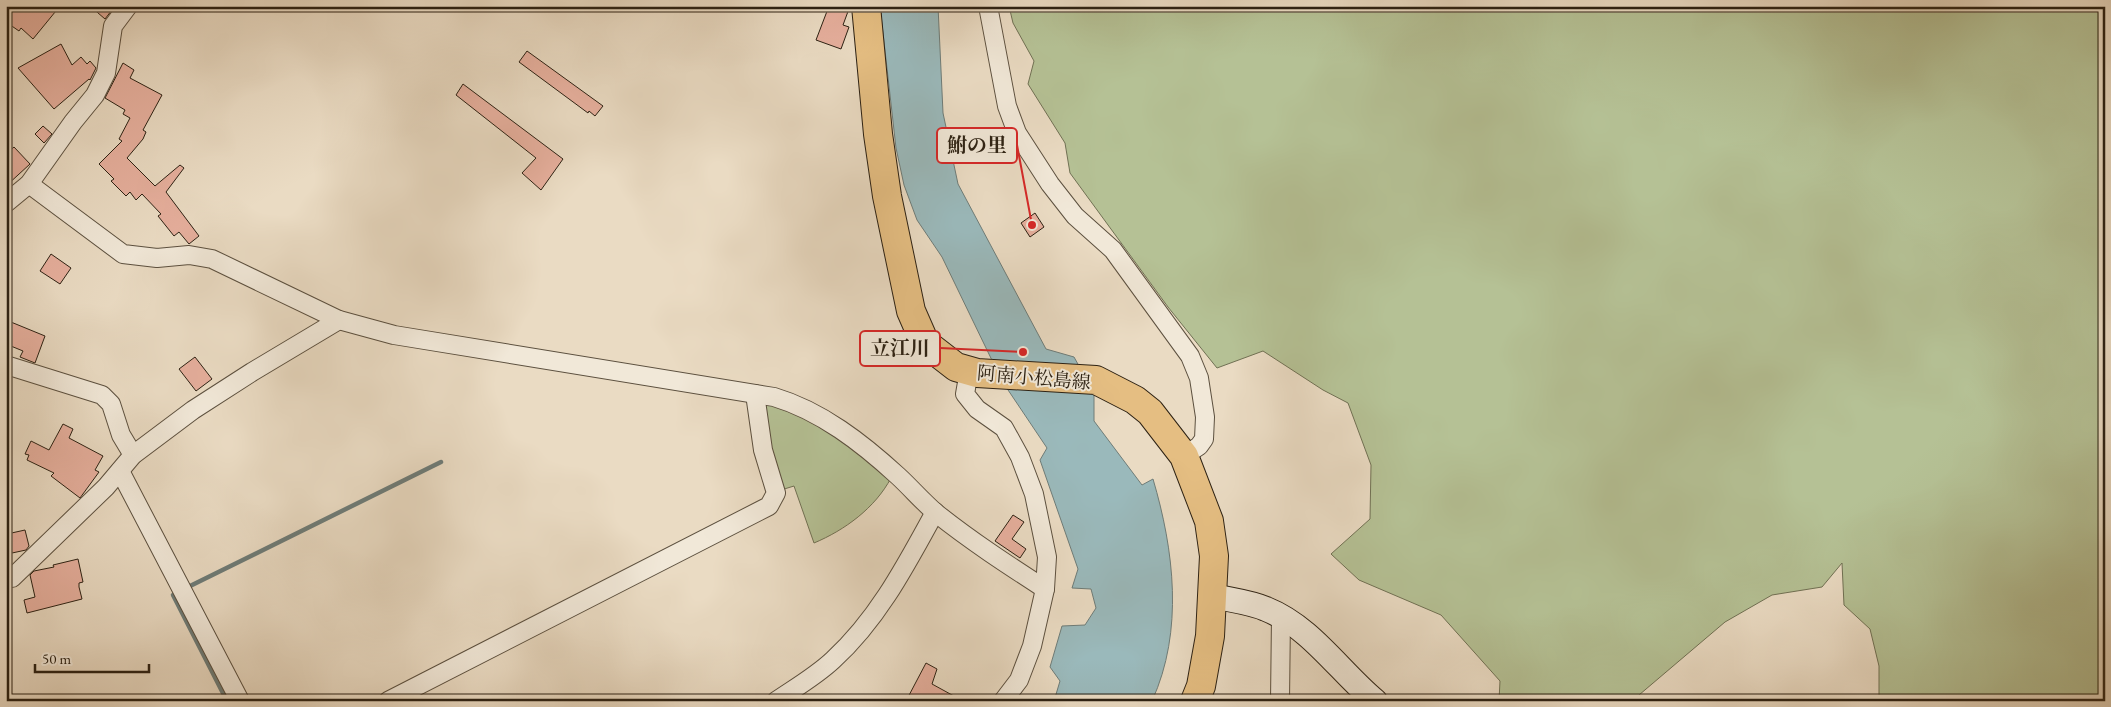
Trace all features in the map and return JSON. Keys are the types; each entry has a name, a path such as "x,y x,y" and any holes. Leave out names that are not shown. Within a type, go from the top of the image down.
{"main road":[{"name":"阿南小松島線","path":"866,6 878,134 887,196 911,311 925,343 956,367 979,373 1096,380 1135,400 1150,412 1184,456 1209,521 1214,556 1210,636 1201,686 1195,701"},
{"path":"1213,596 1265,608 1298,626 1356,686 1376,701"}],"street":[{"path":"8,200 29,184 72,122 95,95 106,73 113,26 128,6"},
{"path":"988,6 1007,106 1017,133 1065,204 1075,216 1114,250 1190,356 1199,378 1206,417 1204,439 1199,446 1184,456"},
{"path":"29,184 123,254 157,258 189,255 212,259 340,320 394,335 774,397 798,404 825,419 896,475 935,512 966,537 1046,589"},
{"path":"6,578 12,578 27,565 120,471 133,455 193,410 252,372 340,320"},
{"path":"6,365 102,395 112,404 121,435 133,455"},
{"path":"979,373 965,394 977,409 1004,428 1020,457 1034,494 1047,557 1046,589 1032,646 1019,680 1003,701"},
{"path":"388,701 769,506 776,493 763,450 755,394"},
{"path":"120,471 240,701"},
{"path":"776,701 832,661 869,622 902,574 935,512"},
{"path":"1280,701 1281,616"}],"green space":[{"path":"1009,6 2105,6 2105,701 1879,701 1879,666 1870,629 1844,605 1842,563 1822,587 1772,595 1725,622 1639,695 1637,701 1499,701 1500,681 1441,615 1359,580 1331,554 1370,519 1371,465 1348,403 1323,390 1263,351 1217,368 1168,307 1070,173 1065,143 1028,84 1034,61 1013,23"},
{"path":"764,401 806,413 891,478 877,499 858,517 837,532 814,543 794,486 781,490 769,452"}],"water":[{"path":"880,6 938,6 943,113 958,184 1046,349 1074,357 1094,393 1094,421 1142,485 1153,479 1166,534 1170,562 1172,619 1169,647 1152,701 1054,701 1060,681 1050,667 1062,626 1085,625 1096,608 1091,589 1072,588 1078,569 1040,460 1047,448 1002,381 942,257 917,220 904,185 896,148"}],"building":[{"path":"6,6 60,6 33,39 21,28 19,31 6,22"},
{"path":"90,6 115,6 105,19"},
{"path":"829,6 850,6 843,25 849,27 841,49 816,40"},
{"path":"61,44 72,65 81,57 87,64 90,61 96,68 90,80 54,109 18,68"},
{"path":"527,51 603,106 595,116 589,111 588,113 519,62"},
{"path":"123,63 134,70 130,78 162,95 143,130 146,132 143,139 127,158 155,186 180,165 184,168 166,192 199,236 189,244 179,232 174,236 158,216 161,214 142,194 136,200 130,192 126,196 111,181 114,179 99,164 122,141 119,139 130,118 123,114 125,110 105,98"},
{"path":"463,84 563,159 541,190 522,173 536,158 456,95"},
{"path":"43,126 52,134 44,143 35,134"},
{"path":"14,147 30,164 6,186 6,154"},
{"path":"1035,213 1044,227 1030,237 1021,223"},
{"path":"51,254 71,268 60,284 40,271"},
{"path":"6,320 45,336 35,363 20,357 23,351 6,344"},
{"path":"195,357 212,379 196,391 179,369"},
{"path":"63,424 73,429 69,438 103,456 95,470 99,472 80,498 51,476 54,473 27,460 29,455 25,454 31,441 49,450"},
{"path":"1013,515 1024,522 1012,539 1026,549 1020,558 995,541"},
{"path":"25,530 29,546 26,550 12,553 7,534"},
{"path":"78,559 83,582 79,583 82,599 27,613 24,600 35,597 30,575 34,571"},
{"path":"926,663 937,669 932,684 963,701 906,701"}],"waterway":[{"path":"186,588 441,462"},
{"path":"179,592 173,595 227,701"}],"place":[{"name":"鮒の里","path":"1032,225"},
{"name":"立江川","path":"1023,352"}]}
